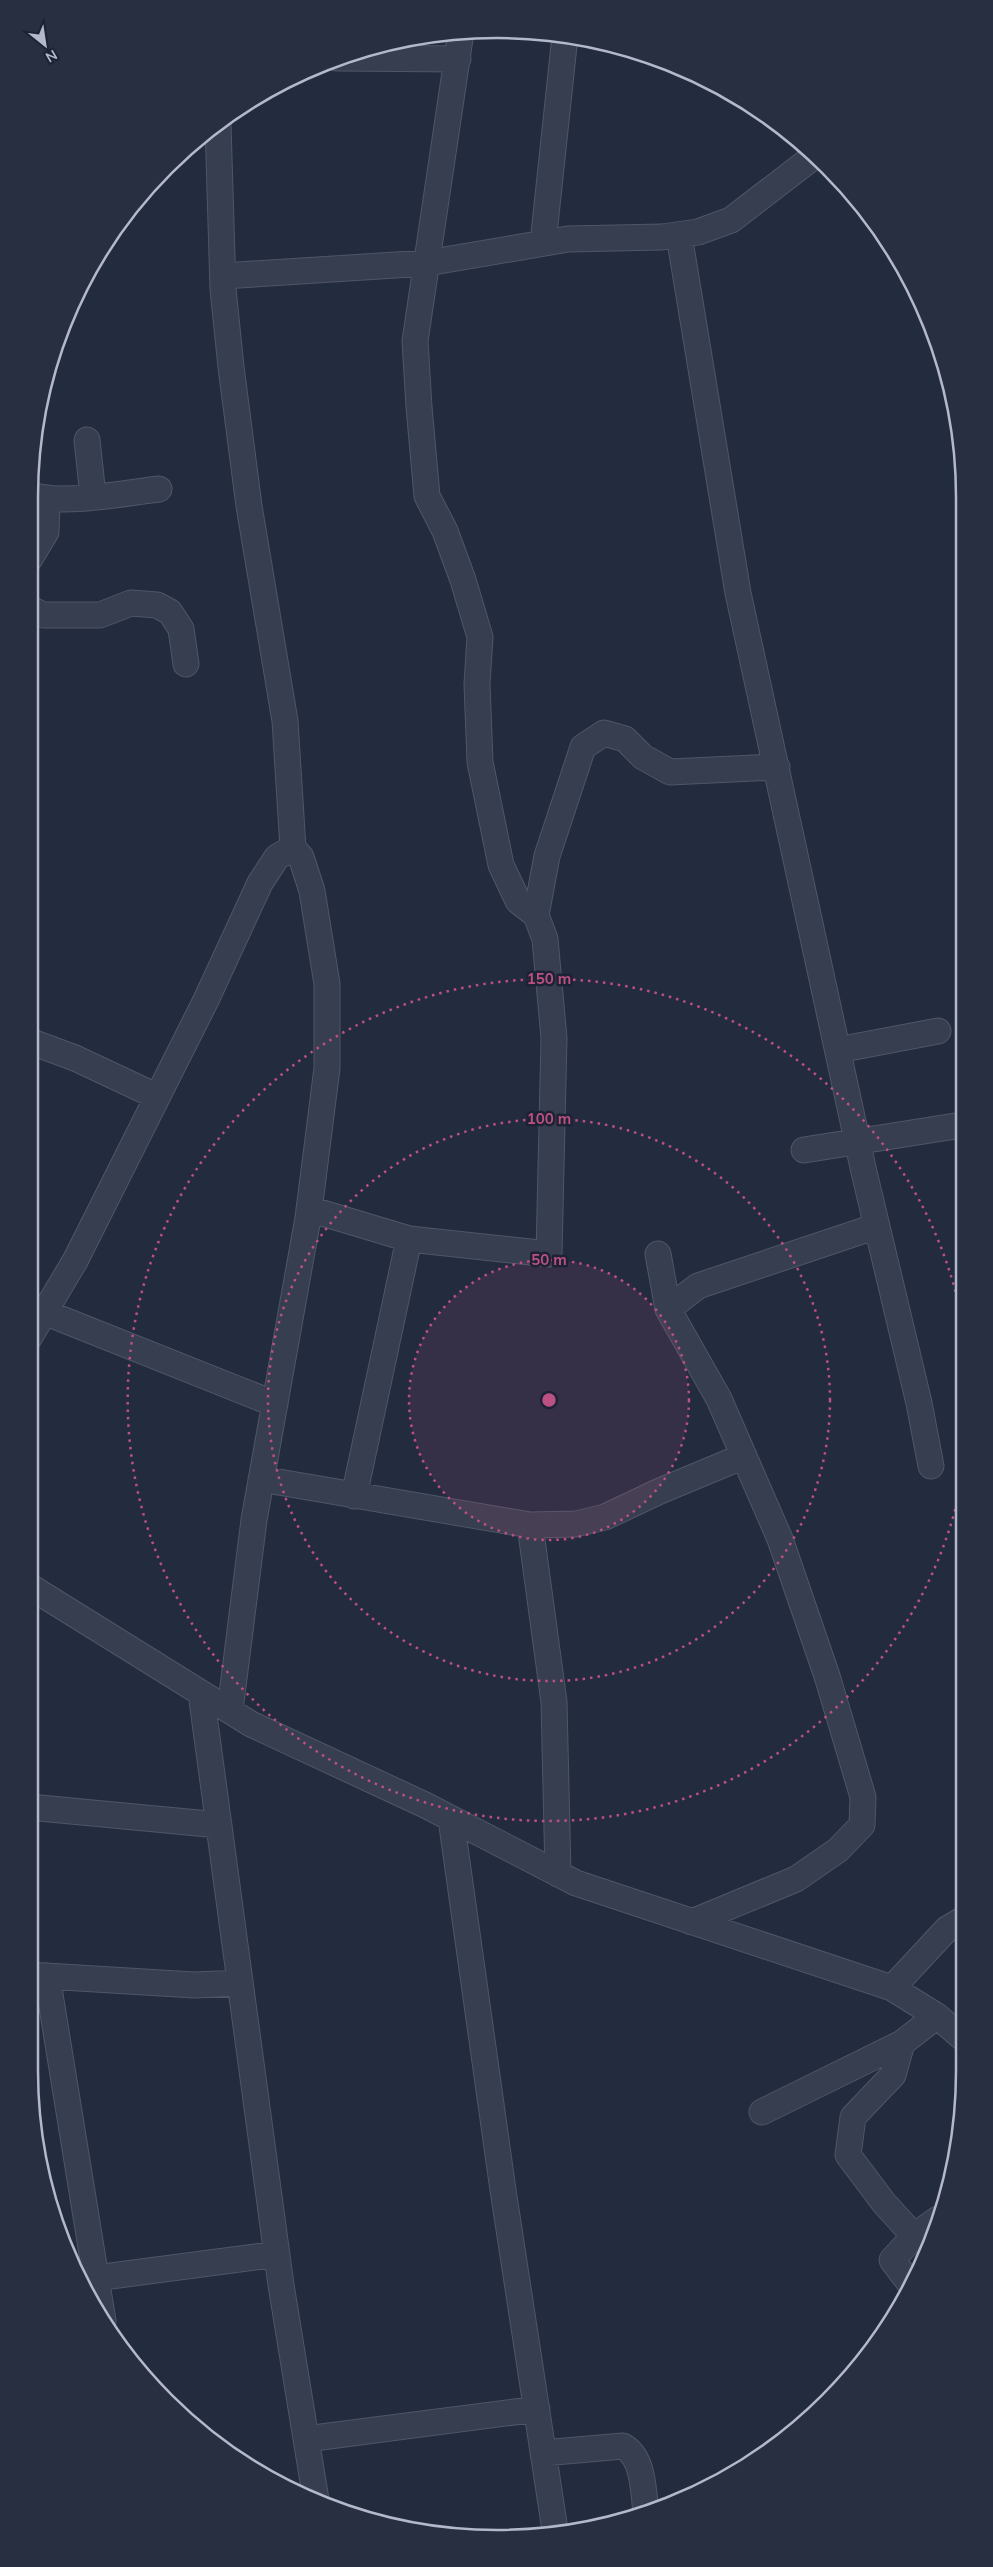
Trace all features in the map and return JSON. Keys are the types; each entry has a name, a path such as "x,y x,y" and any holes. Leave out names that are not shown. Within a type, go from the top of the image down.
{"street":[{"path":"460,39 415,341 427,496 445,531 463,580 480,637 477,684 480,762 501,866 518,902 536,915"},
{"path":"543,243 564,42"},
{"path":"362,58 458,58"},
{"path":"218,131 223,276 231,366 249,506 285,721 293,848 301,857 312,891 327,984 327,1068 309,1209 261,1480 230,1710"},
{"path":"223,276 427,263 568,239 679,235 698,232 731,220 809,161"},
{"path":"679,235 738,593 857,1140 931,1466"},
{"path":"87,440 93,496"},
{"path":"38,545 46,532 38,496 93,496 159,489"},
{"path":"38,612 43,615 100,615 131,603 157,605 170,612 181,629 186,664"},
{"path":"309,1209 409,1239 549,1254 554,1038 544,939 536,915 548,856 583,747 604,733 625,739 643,757 670,772 777,767"},
{"path":"38,1306 75,1260 206,1000 260,883 277,857 293,848"},
{"path":"838,1050 938,1030"},
{"path":"38,1044 76,1058 156,1096"},
{"path":"804,1150 857,1140 956,1126"},
{"path":"668,1308 698,1286 877,1226"},
{"path":"354,1496 409,1239"},
{"path":"658,1254 668,1308 719,1400 780,1539 827,1676 863,1797 862,1825 838,1850 796,1878 692,1922"},
{"path":"38,1310 275,1404"},
{"path":"261,1480 530,1525 576,1524 605,1517 660,1491 744,1456"},
{"path":"530,1525 554,1702 558,1874"},
{"path":"38,1592 251,1724 451,1819 576,1883 892,1988 937,2016 956,2032"},
{"path":"201,1693 277,2254 315,2492"},
{"path":"38,1808 219,1826"},
{"path":"451,1819 554,2526"},
{"path":"892,1988 947,1929 956,1924"},
{"path":"240,1983 194,1985 38,1976 89,2279 277,2254"},
{"path":"762,2112 902,2042 937,2016"},
{"path":"902,2042 893,2075 854,2117 848,2155 884,2203 914,2236"},
{"path":"906,2279 892,2260 914,2236 928,2227"},
{"path":"306,2439 536,2409"},
{"path":"543,2454 624,2446 631,2450 638,2462 645,2505"}]}
